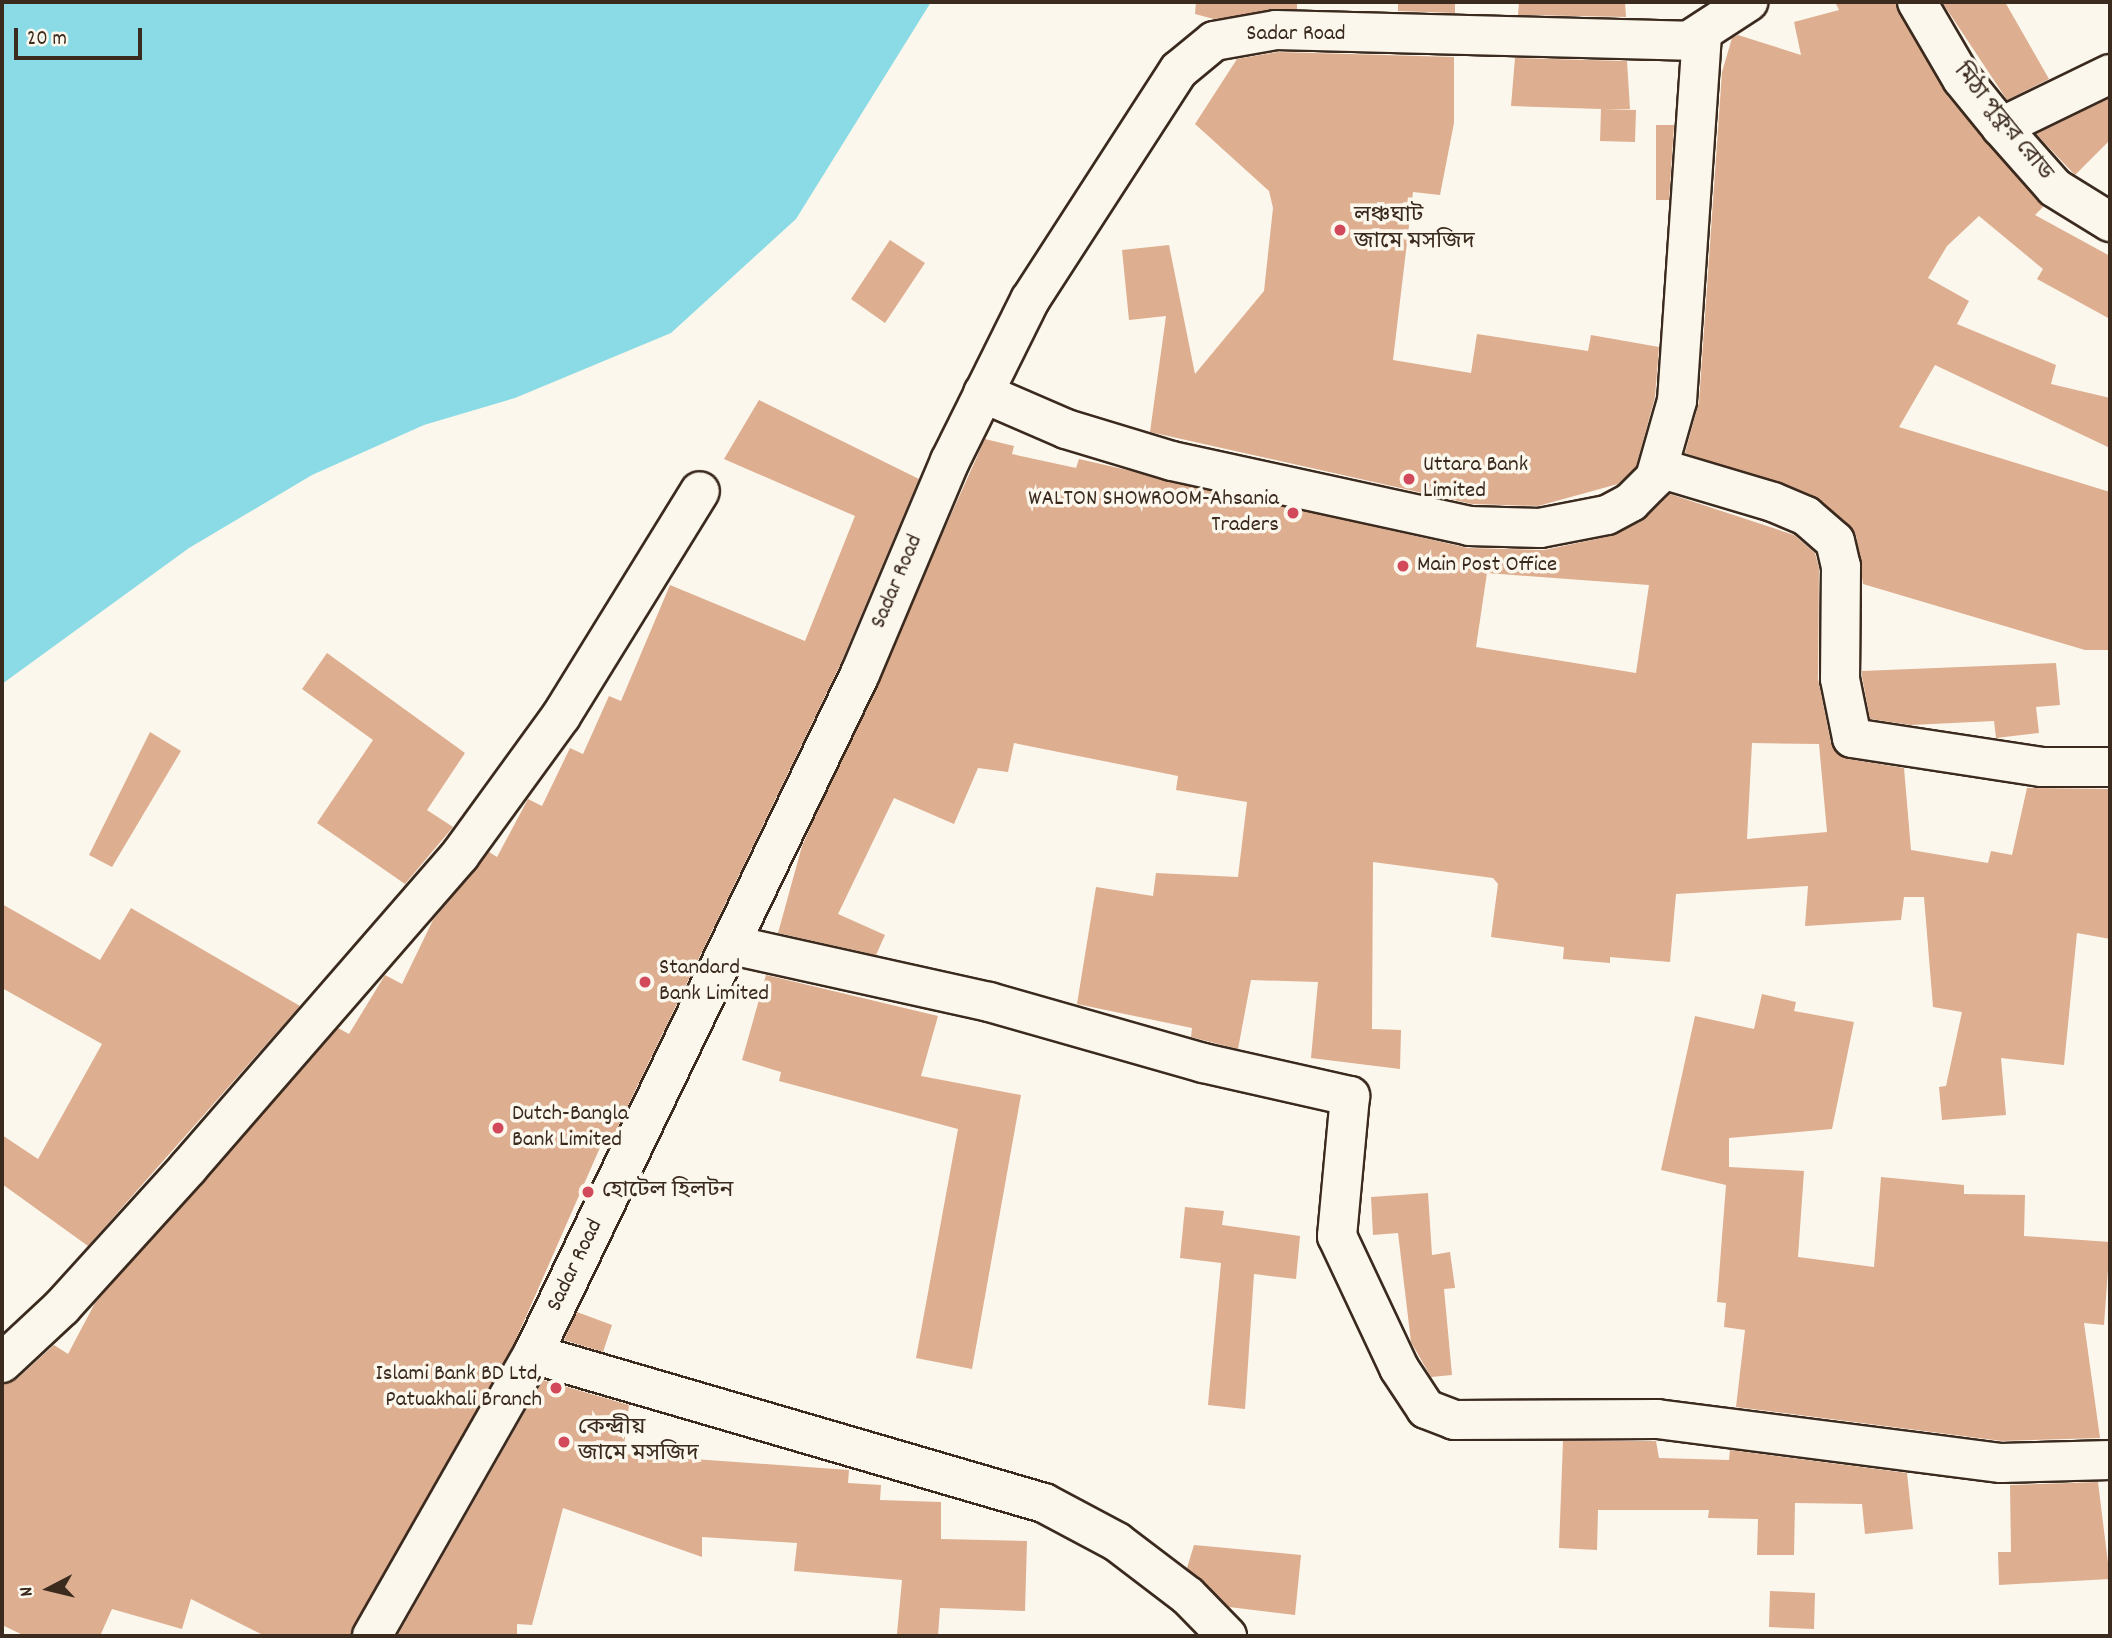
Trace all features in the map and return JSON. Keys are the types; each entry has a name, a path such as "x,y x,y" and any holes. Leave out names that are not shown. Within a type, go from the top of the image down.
{"street":[{"path":"983,393 1066,429 1172,461 1469,526 1540,528 1607,515 1632,502 1659,468 1678,401 1687,306 1702,37 1748,2"},
{"name":"মিঠা পুকুর রোড","path":"1917,2 1962,79 2001,127 2055,188 2110,222"},
{"name":"Sadar Road","path":"372,1636 533,1354 860,674 983,393 1030,300 1179,70 1214,41 1276,30 1702,37"},
{"path":"2001,127 2110,74"},
{"path":"1659,468 1773,502 1806,516 1835,541 1841,566 1840,679 1852,738 2041,767 2110,767"},
{"path":"2,1363 62,1307 188,1168 460,855 561,716 700,491"},
{"path":"732,945 989,1002 1203,1063 1350,1096 1338,1236 1399,1368 1426,1409 1454,1420 1657,1419 2001,1463 2110,1460"},
{"path":"533,1354 1044,1503 1118,1542 1227,1636"}],"water":[{"path":"2,2 931,2 796,219 671,333 515,398 424,425 312,475 189,548 2,684"}],"building":[{"path":"1196,2 1297,2 1297,9 1214,19 1195,14"},
{"path":"1398,2 1455,2 1455,13 1398,11"},
{"path":"1519,2 1625,2 1626,17 1518,15"},
{"path":"1835,2 1895,2 1945,93 2043,207 2035,215 2110,256 2110,319 2037,279 2043,269 1979,216 1947,246 1928,278 1969,301 1957,324 2056,365 2051,384 2110,398 2110,448 1935,365 1899,427 2110,492 2110,650 2085,650 1863,584 1856,535 1820,499 1685,453 1699,402 1722,72 1732,38 1738,35 1801,55 1794,22 1839,10"},
{"path":"1942,2 2005,2 2049,79 2007,100"},
{"path":"1278,52 1454,57 1454,123 1440,195 1413,192 1393,360 1471,373 1477,334 1588,351 1591,335 1659,347 1655,397 1636,467 1618,484 1538,506 1472,504 1150,432 1166,316 1129,320 1122,250 1169,245 1195,374 1264,291 1273,208 1269,191 1195,124 1237,59"},
{"path":"1515,58 1627,61 1630,109 1604,109 1636,110 1635,142 1600,141 1601,109 1511,106"},
{"path":"2110,98 2110,140 2075,175 2036,134"},
{"path":"1656,125 1674,125 1669,200 1656,200"},
{"path":"890,240 925,263 885,323 851,299"},
{"path":"759,400 919,479 840,665 609,1145 602,1143 514,1344 350,1636 265,1636 191,1599 182,1629 112,1609 100,1636 25,1636 2,1625 2,1384 17,1379 54,1345 68,1354 95,1303 338,1028 349,1034 385,975 402,984 433,920 489,852 497,857 528,799 542,806 570,748 583,754 609,696 621,701 670,585 805,641 855,516 724,459"},
{"path":"985,439 1014,446 1012,454 1076,468 1079,459 1468,548 1544,550 1611,536 1642,521 1670,494 1794,535 1815,553 1819,568 1818,679 1831,743 1848,759 1904,768 1911,850 1988,863 1991,851 2012,855 2027,788 2110,789 2110,939 2077,933 2064,1065 2001,1058 2006,1115 1942,1120 1939,1087 1946,1086 1962,1012 1933,1007 1924,897 1904,897 1901,920 1805,926 1808,886 1676,894 1670,962 1610,957 1610,963 1563,959 1564,947 1491,937 1498,884 1493,878 1373,862 1372,1029 1401,1030 1400,1069 1311,1058 1318,982 1251,980 1238,1049 1191,1037 1192,1028 1077,1004 1096,887 1153,896 1156,873 1238,877 1247,802 1176,790 1178,776 1014,743 1008,772 978,768 954,824 894,798 838,914 885,935 876,955 778,933 802,846","holes":["1487,573 1649,585 1636,673 1476,647","1752,743 1819,744 1827,832 1747,839"]},
{"path":"327,653 465,753 427,810 453,827 405,884 317,823 373,740 302,689"},
{"path":"2056,663 2060,705 2036,707 2039,733 1996,738 1994,721 1911,725 1870,719 1862,677 1862,671"},
{"path":"150,732 181,751 112,867 89,855"},
{"path":"2,904 100,960 131,908 300,1006 88,1246 2,1184 2,1135 38,1159 102,1044 2,988"},
{"path":"766,975 938,1016 921,1076 1021,1095 972,1369 916,1358 958,1129 779,1081 781,1072 742,1060"},
{"path":"1762,994 1796,1002 1794,1011 1854,1022 1832,1129 1729,1138 1729,1167 1804,1171 1798,1257 1874,1267 1881,1177 1964,1185 1964,1194 2025,1195 2024,1236 2110,1242 2104,1325 2084,1323 2100,1438 2002,1441 1736,1407 1745,1330 1724,1327 1726,1303 1717,1302 1726,1185 1661,1170 1695,1016 1754,1029"},
{"path":"1428,1193 1432,1255 1450,1252 1455,1288 1444,1289 1452,1375 1431,1377 1411,1342 1398,1233 1373,1235 1371,1197"},
{"path":"1185,1207 1224,1211 1222,1225 1300,1236 1296,1279 1254,1274 1245,1409 1208,1405 1221,1263 1180,1258"},
{"path":"577,1312 612,1325 603,1352 564,1340"},
{"path":"543,1380 629,1405 623,1454 849,1470 848,1483 881,1485 880,1500 941,1502 941,1539 1027,1541 1025,1611 940,1608 938,1636 897,1634 902,1580 794,1571 797,1543 702,1537 702,1557 563,1508 532,1625 517,1624 517,1636 397,1636"},
{"path":"1563,1441 1656,1441 1659,1458 1729,1460 1730,1450 1907,1473 1913,1529 1865,1534 1862,1504 1795,1503 1794,1555 1757,1555 1758,1519 1708,1518 1709,1510 1598,1510 1597,1550 1559,1548"},
{"path":"2098,1482 2110,1579 1999,1585 1998,1552 2011,1552 2010,1485"},
{"path":"1194,1545 1301,1555 1295,1615 1229,1607 1187,1568"},
{"path":"1770,1591 1815,1593 1814,1629 1769,1627"}],"place":[{"name":"লঞ্চঘাট জামে মসজিদ","path":"1340,230"},
{"name":"Uttara Bank Limited","path":"1409,479"},
{"name":"WALTON SHOWROOM-Ahsania Traders","path":"1293,513"},
{"name":"Main Post Office","path":"1403,566"},
{"name":"Standard Bank Limited","path":"645,982"},
{"name":"Dutch-Bangla Bank Limited","path":"498,1128"},
{"name":"হোটেল হিলটন","path":"588,1192"},
{"name":"Islami Bank BD Ltd, Patuakhali Branch","path":"556,1388"},
{"name":"কেন্দ্রীয় জামে মসজিদ","path":"564,1442"}]}
